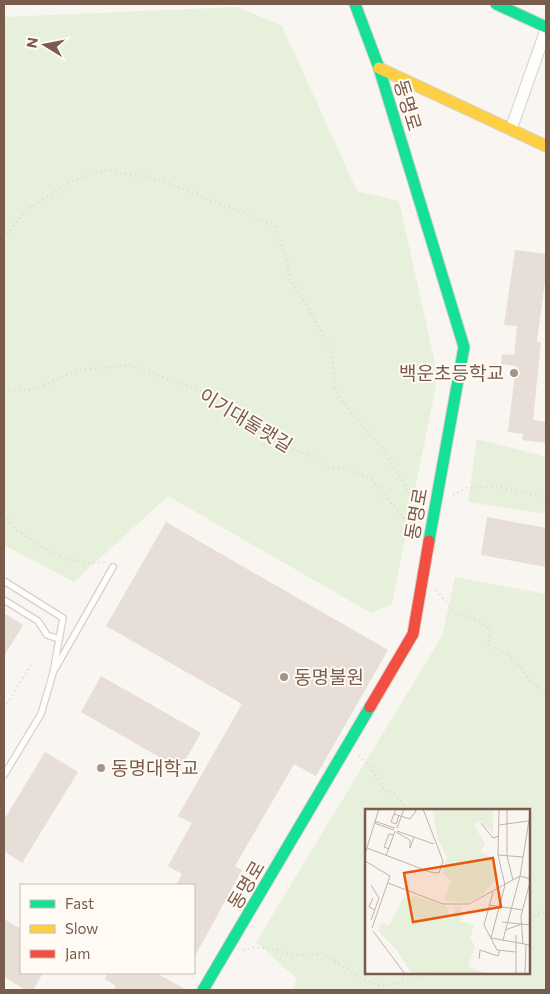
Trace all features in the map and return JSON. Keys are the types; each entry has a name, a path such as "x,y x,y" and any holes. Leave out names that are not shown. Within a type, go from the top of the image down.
{"street":[{"name":"동명로","path":"202,990 413,634 464,347 379,68 355,4"},
{"path":"496,4 546,28 511,129"},
{"path":"379,68 546,146"}],"lane":[{"path":"53,673 113,567"},
{"path":"4,581 63,618 53,673 40,714 4,775"},
{"path":"4,600 38,621 47,635 59,639"}],"path":[{"name":"이기대둘랫길","path":"4,238 26,210 72,181 103,170 158,179 274,225 286,258 289,278 309,309 332,352 335,388 342,401 382,448 417,505 420,522 404,519 372,480 349,470 329,467 313,457 271,440 201,391 130,365 77,370 45,385 28,390 4,391"},
{"path":"436,505 466,488 496,486 546,497"},
{"path":"4,515 16,530 44,548 68,560 90,563 110,562 113,567"},
{"path":"435,589 454,612 480,622 490,629 488,644 512,657 531,682 546,694"},
{"path":"4,708 31,665"},
{"path":"347,746 370,766 386,792 392,791 408,809"},
{"path":"530,918 546,912"},
{"path":"224,955 254,947 296,955 324,954 359,977 375,984 387,986 433,974"}],"green space":[{"path":"238,7 282,26 357,191 399,201 438,376 392,604 371,613 168,496 74,582 4,545 4,17"},
{"path":"477,439 546,457 546,514 468,502"},
{"path":"455,577 546,594 546,990 293,990 297,979 256,942 442,636"}],"building":[{"path":"515,250 546,254 546,274 537,342 541,342 533,420 546,422 546,443 522,440 523,434 508,432 516,366 501,364 502,354 514,355 517,326 504,325"},
{"path":"487,517 546,528 546,567 481,555"},
{"name":"동명불원","path":"166,522 388,650 316,776 294,764 235,866 242,870 195,956 195,884 177,884 182,874 168,866 192,823 178,816 242,704 106,626"},
{"path":"4,613 23,625 4,656"},
{"path":"101,676 201,733 180,769 81,712"},
{"path":"45,752 78,772 22,863 4,851 4,820"},
{"path":"4,919 20,928 20,974 42,974 33,990 26,990 4,977"},
{"path":"108,974 158,974 187,990 114,990 116,986 105,979"}],"traffic: fast":[{"path":"355,4 379,68 464,347 429,541"},
{"path":"496,4 546,27"},
{"path":"203,990 370,707"}],"traffic: slow":[{"path":"379,68 546,146"}],"traffic: jam":[{"path":"370,707 413,634 429,541"}],"place":[{"name":"백운초등학교","path":"514,373"},
{"name":"동명불원","path":"284,677"},
{"name":"동명대학교","path":"101,768"}]}
